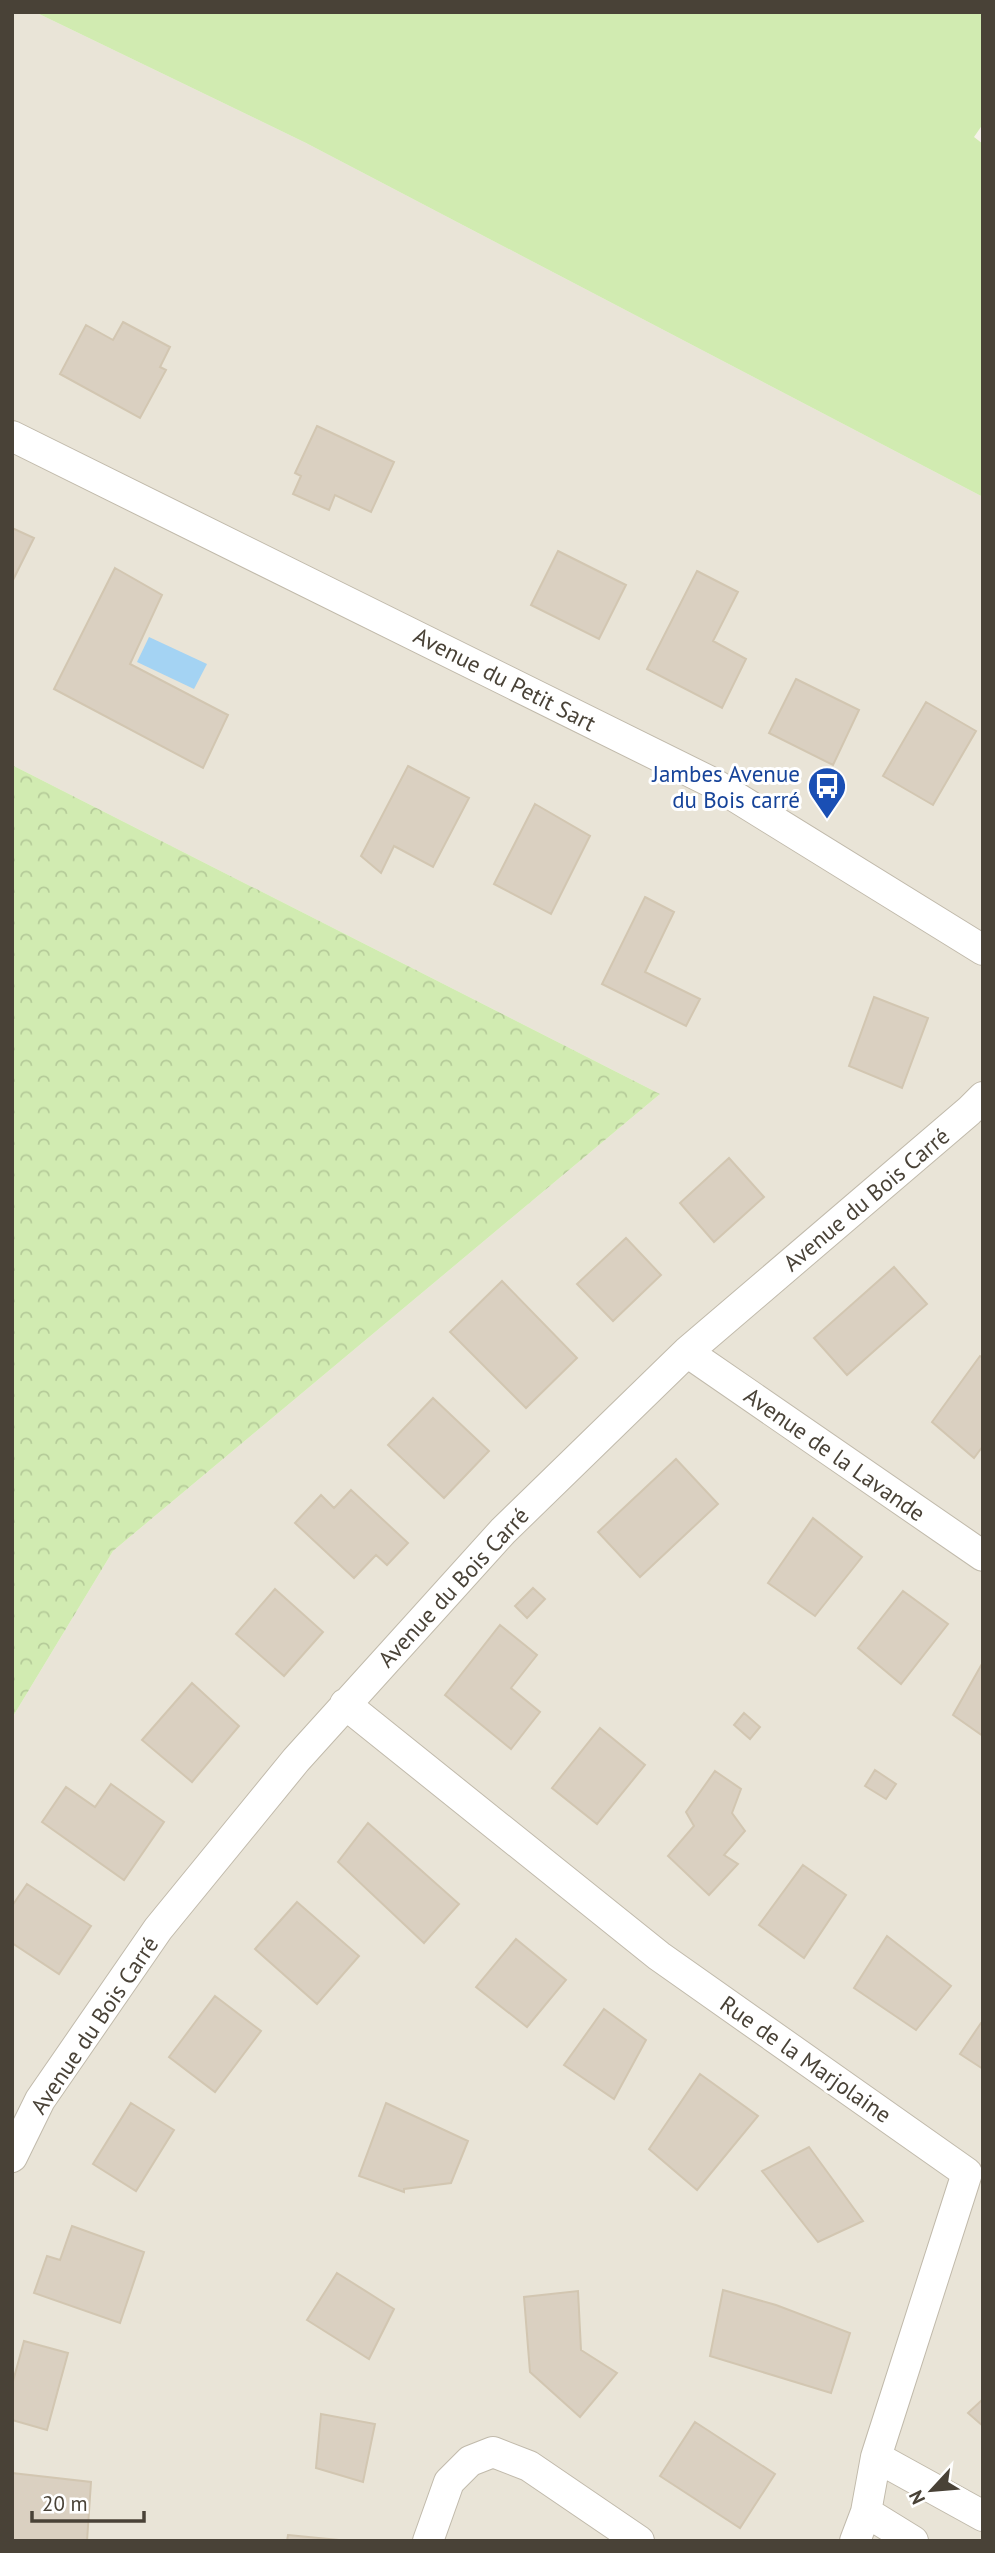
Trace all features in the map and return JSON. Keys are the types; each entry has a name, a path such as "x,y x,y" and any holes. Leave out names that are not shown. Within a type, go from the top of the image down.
{"street":[{"name":"Avenue du Petit Sart","path":"12,436 713,783 983,950"},
{"name":"Avenue du Bois Carré","path":"12,2157 40,2100 158,1929 296,1760 503,1531 687,1352 983,1097"},
{"name":"Avenue de la Lavande","path":"687,1352 983,1556"},
{"name":"Rue de la Marjolaine","path":"345,1704 659,1956 967,2173 876,2457 866,2512 855,2541"},
{"path":"428,2541 449,2482 470,2461 492,2452 529,2466 639,2541"},
{"path":"876,2457 983,2516"},
{"path":"866,2512 913,2541"}],"shaded area":[{"path":"12,12 35,12 306,143 983,497 983,2541 12,2541 12,1718 113,1551 660,1094 12,765"}],"green space":[{"path":"35,12 983,12 983,124 974,137 983,144 983,497 306,143"},
{"path":"12,765 660,1094 113,1551 12,1718"}],"water":[{"path":"149,637 207,664 194,689 137,662"}],"building":[{"path":"123,322 170,347 160,367 166,370 140,418 60,374 86,325 113,340"},
{"path":"317,426 394,462 371,512 335,495 329,510 293,494 301,476 295,473"},
{"path":"12,528 34,538 12,582"},
{"path":"558,551 626,585 599,639 531,605"},
{"path":"115,568 162,595 130,664 228,715 203,768 54,689"},
{"path":"697,571 738,592 713,641 746,659 722,708 647,669"},
{"path":"796,679 859,710 833,765 769,733"},
{"path":"926,702 976,731 933,805 883,776"},
{"path":"408,766 469,798 433,867 394,846 381,873 361,856"},
{"path":"535,804 590,836 551,914 494,884"},
{"path":"645,897 674,912 645,972 700,999 686,1026 602,984"},
{"path":"874,997 928,1018 902,1088 849,1066"},
{"path":"729,1158 764,1197 714,1242 680,1203"},
{"path":"626,1238 661,1275 613,1321 577,1284"},
{"path":"894,1267 927,1304 847,1375 814,1338"},
{"path":"502,1281 577,1358 526,1408 450,1332"},
{"path":"980,1356 983,1358 983,1446 974,1458 932,1422"},
{"path":"433,1398 489,1451 444,1498 388,1445"},
{"path":"676,1459 718,1504 640,1577 598,1532"},
{"path":"351,1490 408,1543 387,1565 376,1555 354,1578 295,1523 321,1495 334,1508"},
{"path":"813,1518 862,1557 815,1616 768,1583"},
{"path":"533,1588 545,1599 527,1618 515,1606"},
{"path":"275,1589 323,1632 284,1676 236,1634"},
{"path":"903,1591 948,1624 901,1684 858,1648"},
{"path":"500,1625 537,1655 511,1688 540,1712 511,1749 445,1695"},
{"path":"983,1662 983,1736 953,1715"},
{"path":"192,1683 239,1726 192,1782 142,1740"},
{"path":"744,1713 760,1727 750,1739 734,1725"},
{"path":"600,1728 645,1765 597,1824 552,1788"},
{"path":"875,1770 896,1784 886,1799 865,1786"},
{"path":"715,1771 741,1789 732,1813 745,1831 724,1855 738,1864 709,1895 668,1856 694,1826 686,1812"},
{"path":"111,1784 164,1822 124,1880 42,1822 66,1787 95,1807"},
{"path":"368,1823 459,1904 424,1943 338,1862"},
{"path":"803,1865 846,1895 804,1958 759,1925"},
{"path":"27,1884 91,1926 59,1974 12,1943 12,1906"},
{"path":"297,1902 359,1956 317,2004 255,1949"},
{"path":"887,1936 951,1986 916,2030 854,1988"},
{"path":"516,1939 566,1980 527,2027 476,1987"},
{"path":"215,1996 261,2031 215,2092 169,2057"},
{"path":"604,2009 646,2040 614,2099 564,2065"},
{"path":"981,2023 983,2024 983,2069 960,2054"},
{"path":"700,2074 758,2116 697,2190 649,2149"},
{"path":"131,2103 174,2130 136,2191 93,2164"},
{"path":"386,2103 468,2141 451,2183 404,2189 404,2192 359,2176"},
{"path":"809,2147 863,2221 818,2242 762,2171"},
{"path":"72,2226 144,2252 120,2323 34,2293 47,2256 60,2260"},
{"path":"337,2273 394,2309 369,2359 307,2320"},
{"path":"723,2290 776,2305 850,2333 831,2393 710,2356"},
{"path":"578,2291 581,2350 617,2373 580,2417 530,2372 524,2297"},
{"path":"24,2341 68,2353 47,2430 12,2420 12,2385"},
{"path":"983,2399 983,2426 968,2413"},
{"path":"321,2414 375,2424 363,2482 316,2468"},
{"path":"695,2422 775,2474 740,2528 660,2476"},
{"path":"12,2473 91,2482 87,2541 12,2541"},
{"path":"288,2535 349,2541 287,2541"}],"place":[{"name":"Jambes Avenue du Bois carré","path":"827,820"}]}
